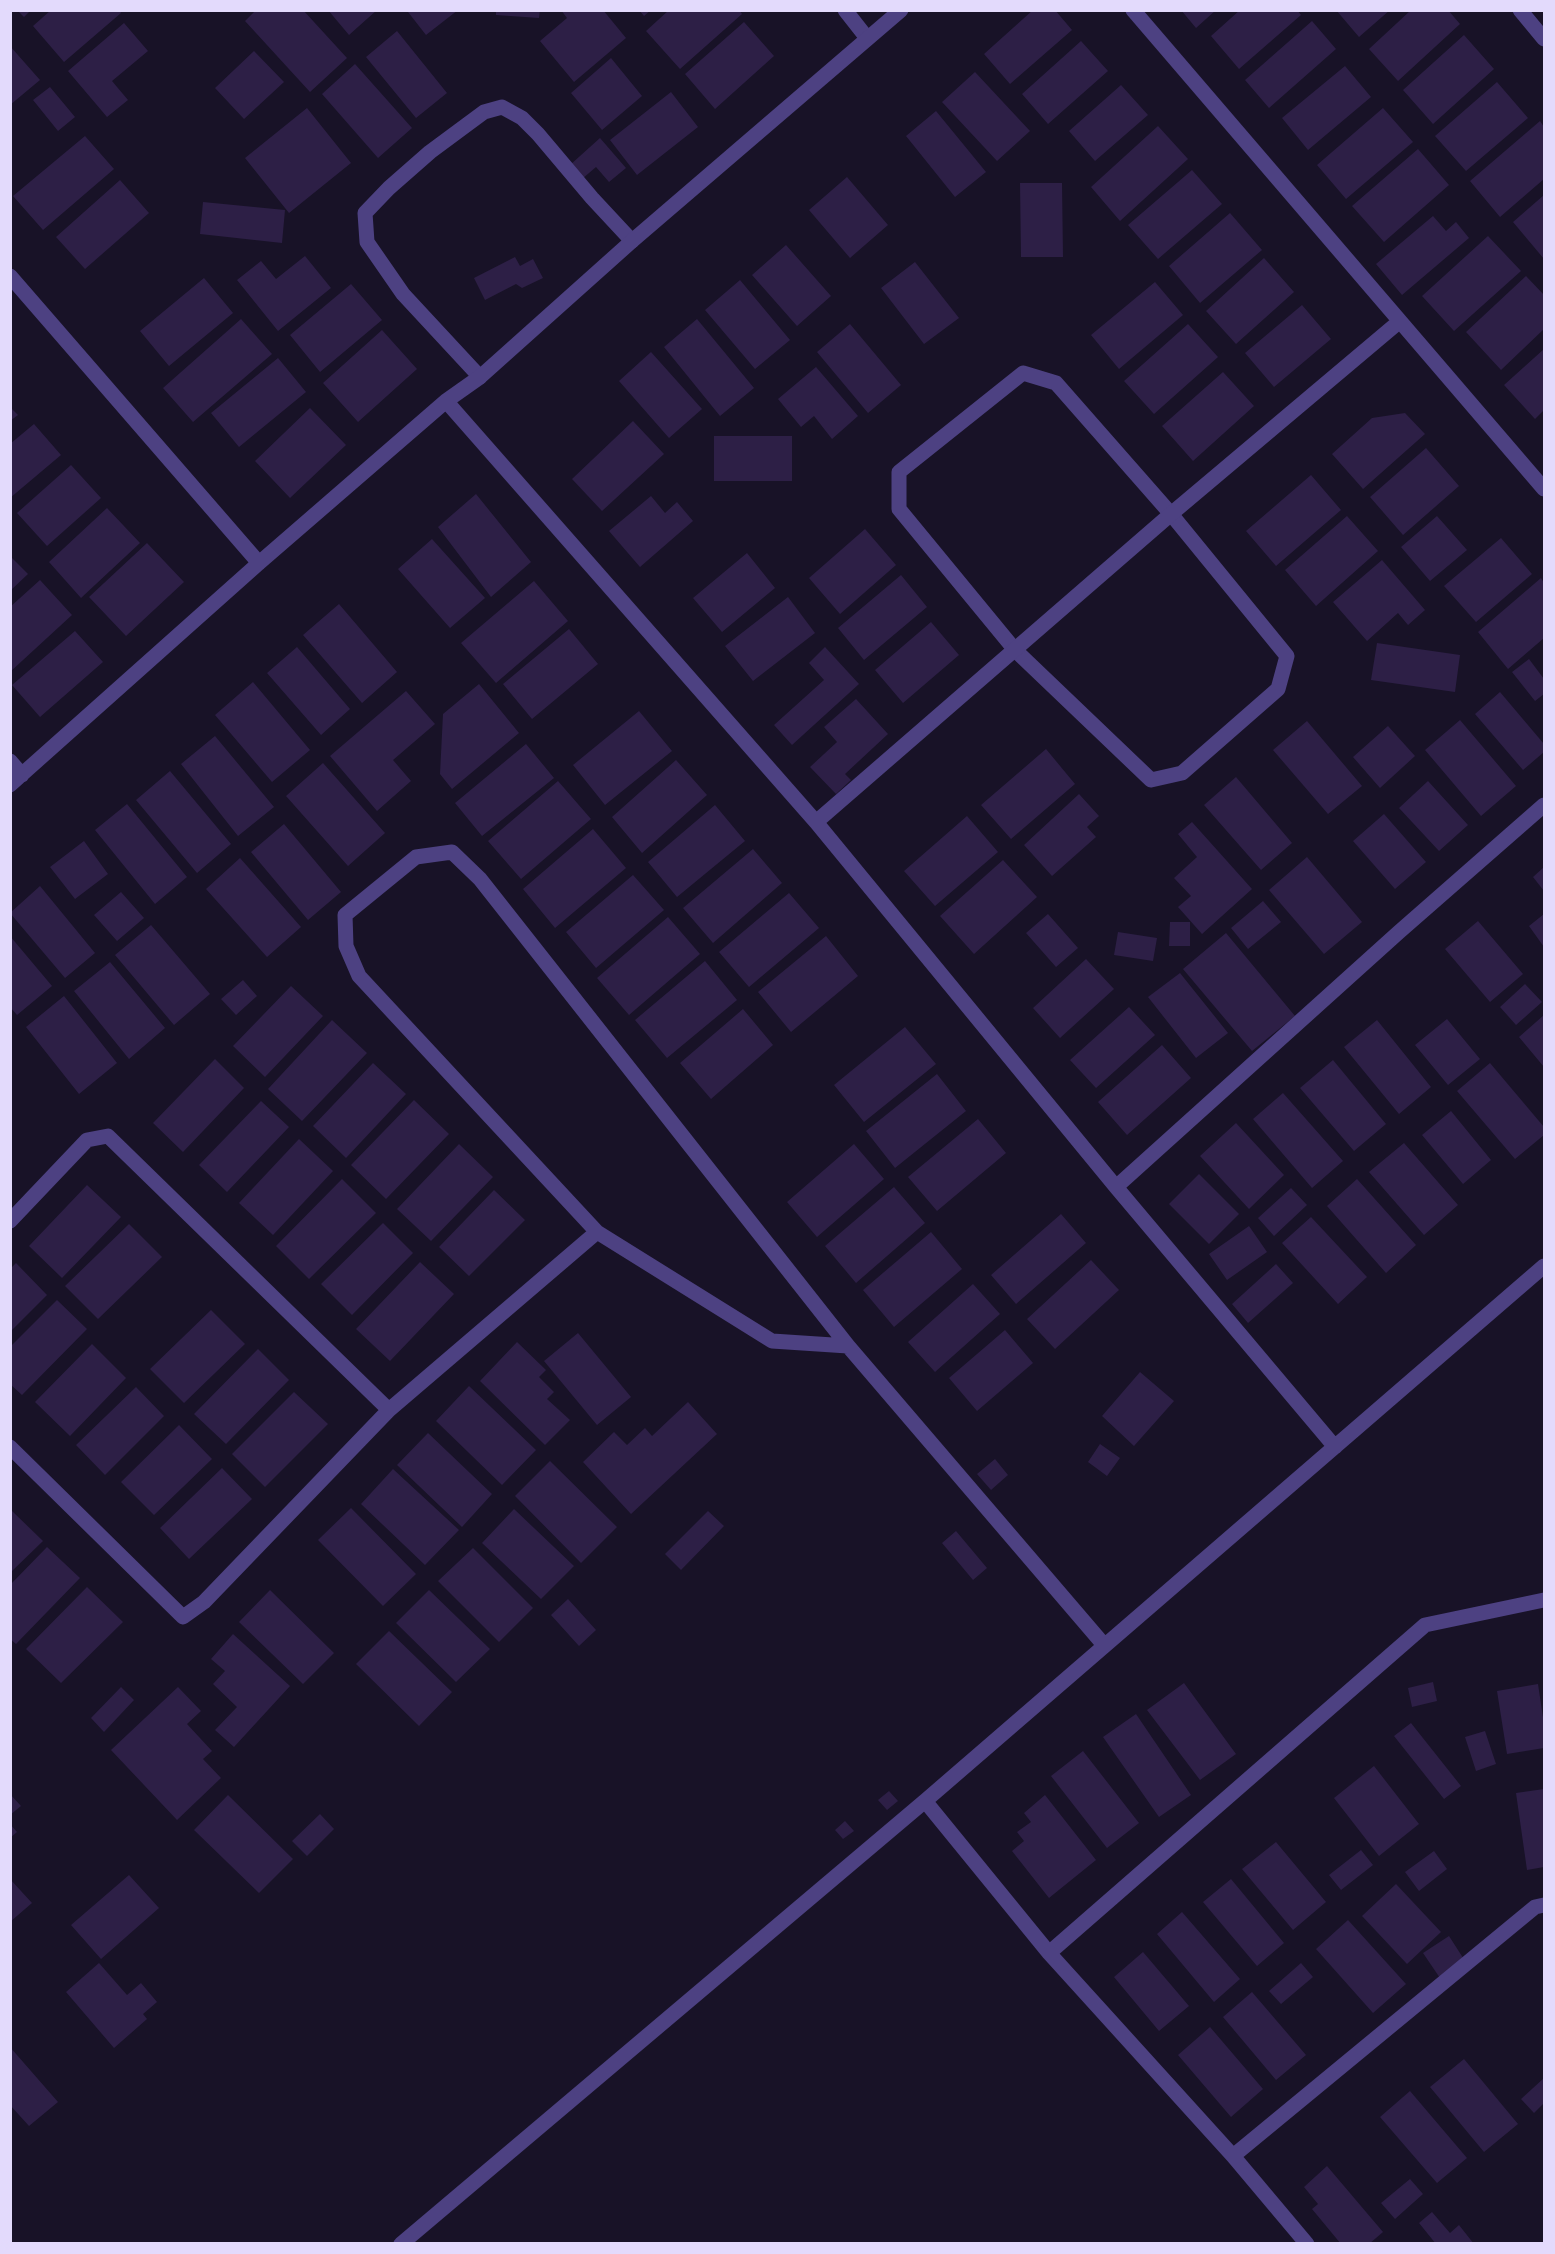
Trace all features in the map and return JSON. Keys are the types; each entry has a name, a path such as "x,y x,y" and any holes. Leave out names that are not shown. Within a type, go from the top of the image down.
{"street":[{"path":"845,10 867,38"},
{"path":"10,761 16,780 259,563 446,401 480,377 632,241 901,10"},
{"path":"1133,10 1545,489"},
{"path":"1521,10 1545,39"},
{"path":"480,377 403,294 367,242 365,213 389,188 430,152 484,112 502,107 522,118 538,134 632,241"},
{"path":"10,276 259,563"},
{"path":"816,822 1171,514 1401,321"},
{"path":"1023,373 1056,383 1171,514 1287,656 1278,689 1182,772 1151,780 1015,650 899,509 899,472 1023,373"},
{"path":"446,401 816,822 1116,1187 1335,1447"},
{"path":"1116,1187 1399,932 1545,805"},
{"path":"849,1346 772,1341 597,1233 359,976 346,946 345,915 416,856 452,852 480,879 849,1346 1104,1645"},
{"path":"10,1221 87,1140 108,1136 389,1410"},
{"path":"10,1447 183,1617 204,1602 389,1410 597,1233"},
{"path":"401,2244 925,1801 1545,1266"},
{"path":"1049,1953 1425,1625 1545,1600"},
{"path":"925,1801 1049,1953 1233,2156 1307,2244"},
{"path":"1233,2156 1535,1907 1545,1905"}],"building":[{"path":"17,10 31,10 24,17"},
{"path":"51,10 119,10 121,13 64,62 33,26"},
{"path":"256,10 303,10 347,58 310,92 245,21"},
{"path":"328,10 377,10 349,35"},
{"path":"409,10 458,10 426,35 408,12"},
{"path":"496,10 540,10 539,18 496,15"},
{"path":"561,10 603,10 626,38 574,82 540,41 567,18"},
{"path":"639,10 651,10 644,16"},
{"path":"669,10 739,10 742,14 680,69 646,31"},
{"path":"1033,10 1055,10 1072,30 1010,84 984,54"},
{"path":"1181,10 1216,10 1196,28"},
{"path":"1240,10 1297,10 1301,15 1239,69 1211,36"},
{"path":"1336,10 1390,10 1359,37"},
{"path":"1411,10 1448,10 1460,24 1398,81 1369,49"},
{"path":"1312,21 1336,49 1269,108 1245,80"},
{"path":"744,22 774,56 715,109 685,74"},
{"path":"124,23 148,51 112,81 128,100 107,117 68,71"},
{"path":"397,31 447,93 416,118 366,57"},
{"path":"1464,35 1494,69 1433,124 1403,90"},
{"path":"1081,41 1108,71 1048,124 1022,94"},
{"path":"10,46 40,80 10,105"},
{"path":"254,51 284,82 244,119 215,88"},
{"path":"611,58 642,96 602,130 571,93"},
{"path":"355,64 412,128 378,158 322,94"},
{"path":"1345,66 1371,97 1308,150 1282,118"},
{"path":"975,72 1030,131 997,161 942,102"},
{"path":"1497,82 1528,118 1466,171 1435,136"},
{"path":"1121,85 1148,115 1095,161 1069,131"},
{"path":"50,87 75,117 58,131 33,100"},
{"path":"671,92 698,127 637,175 610,140"},
{"path":"307,108 351,163 289,213 245,158"},
{"path":"1383,108 1413,142 1346,199 1317,165"},
{"path":"936,111 986,172 955,197 906,136"},
{"path":"1540,121 1544,127 1544,179 1500,217 1470,181"},
{"path":"1158,126 1188,159 1120,221 1091,187"},
{"path":"85,136 114,169 43,230 13,196"},
{"path":"600,138 626,168 609,182 596,167 582,179 570,165"},
{"path":"1418,149 1449,185 1384,242 1352,206"},
{"path":"1192,170 1222,204 1158,259 1128,225"},
{"path":"847,177 888,225 850,258 809,210"},
{"path":"120,180 149,213 85,269 56,237"},
{"path":"1020,183 1062,183 1063,257 1021,257"},
{"path":"1544,195 1544,259 1513,222"},
{"path":"203,202 285,210 282,243 200,234"},
{"path":"1230,213 1262,250 1200,303 1169,266"},
{"path":"1433,216 1446,231 1456,222 1469,238 1402,295 1376,264"},
{"path":"1488,236 1521,271 1454,331 1422,296"},
{"path":"786,245 831,296 797,326 752,275"},
{"path":"305,256 331,288 278,331 237,280 261,261 276,279"},
{"path":"515,257 520,266 533,259 543,278 522,288 516,284 485,300 474,278"},
{"path":"1264,258 1294,292 1236,344 1206,311"},
{"path":"915,262 959,318 924,344 881,288"},
{"path":"1526,276 1544,295 1544,329 1501,370 1466,332"},
{"path":"204,278 233,313 169,366 140,331"},
{"path":"740,280 790,340 755,369 705,310"},
{"path":"1155,282 1183,315 1119,369 1091,335"},
{"path":"351,284 382,320 320,372 290,335"},
{"path":"1302,305 1331,339 1274,387 1245,353"},
{"path":"241,319 272,354 193,422 163,388"},
{"path":"697,319 754,388 720,416 664,347"},
{"path":"850,324 901,385 868,413 817,352"},
{"path":"1188,324 1218,357 1154,414 1124,381"},
{"path":"382,330 417,369 358,422 323,383"},
{"path":"1544,349 1544,410 1535,419 1504,385"},
{"path":"651,352 702,409 669,438 619,381"},
{"path":"278,358 306,392 239,447 211,413"},
{"path":"816,367 858,416 832,439 814,416 801,427 778,399"},
{"path":"1223,372 1254,406 1193,461 1162,426"},
{"path":"10,407 18,415 10,421"},
{"path":"310,408 346,445 290,498 255,461"},
{"path":"1405,413 1425,434 1363,489 1332,454 1372,418"},
{"path":"633,421 664,454 602,511 572,479"},
{"path":"34,424 61,455 10,498 10,444"},
{"path":"714,436 792,436 792,481 714,481"},
{"path":"1426,448 1459,486 1403,535 1370,497"},
{"path":"71,465 101,498 47,546 17,513"},
{"path":"1311,475 1341,510 1276,566 1246,531"},
{"path":"476,494 531,562 491,597 438,527"},
{"path":"651,496 665,513 677,502 693,521 640,567 609,531"},
{"path":"107,508 140,543 81,598 49,562"},
{"path":"1347,516 1378,551 1316,606 1285,570"},
{"path":"1437,516 1467,550 1430,581 1401,547"},
{"path":"865,529 896,565 840,614 809,578"},
{"path":"1501,538 1532,574 1476,622 1444,586"},
{"path":"432,539 485,598 450,628 398,569"},
{"path":"147,543 184,582 126,636 89,597"},
{"path":"747,553 775,588 722,632 693,598"},
{"path":"10,556 28,574 10,591"},
{"path":"1382,560 1425,610 1408,625 1398,613 1367,641 1333,602"},
{"path":"901,575 927,607 864,660 838,628"},
{"path":"1541,578 1544,583 1544,638 1508,669 1478,632"},
{"path":"40,580 72,615 10,672 10,607"},
{"path":"534,581 568,621 496,683 461,643"},
{"path":"788,597 815,633 753,681 725,646"},
{"path":"339,604 397,672 362,703 303,635"},
{"path":"931,622 959,655 903,703 875,670"},
{"path":"569,629 598,664 532,719 503,684"},
{"path":"75,631 103,662 40,717 12,685"},
{"path":"1377,643 1460,655 1455,692 1371,680"},
{"path":"297,647 350,709 321,735 267,673"},
{"path":"825,647 859,684 792,745 774,725 824,680 809,663"},
{"path":"1529,659 1544,679 1544,694 1535,701 1512,672"},
{"path":"253,682 310,750 272,782 215,715"},
{"path":"479,684 519,733 452,789 440,774 443,714"},
{"path":"406,691 435,724 393,760 411,781 377,811 330,756"},
{"path":"1500,692 1544,744 1544,752 1523,770 1475,714"},
{"path":"856,699 888,734 845,774 851,780 836,794 810,767 837,742 824,727"},
{"path":"639,711 672,751 605,805 573,765"},
{"path":"1460,720 1516,786 1481,816 1425,750"},
{"path":"1307,721 1362,786 1328,814 1273,750"},
{"path":"1388,726 1415,756 1380,788 1353,757"},
{"path":"215,736 274,807 238,836 181,764"},
{"path":"526,744 554,778 482,836 455,803"},
{"path":"1046,749 1075,784 1011,839 981,805"},
{"path":"676,760 707,795 642,853 612,817"},
{"path":"323,763 385,833 348,866 286,796"},
{"path":"170,771 231,844 197,873 136,800"},
{"path":"1236,777 1292,843 1261,870 1204,805"},
{"path":"558,781 591,819 521,879 488,841"},
{"path":"1428,781 1468,825 1439,851 1399,808"},
{"path":"1079,794 1099,816 1087,827 1096,837 1052,876 1024,845"},
{"path":"127,804 187,877 155,904 95,830"},
{"path":"715,805 745,841 677,897 648,862"},
{"path":"1384,814 1426,862 1395,889 1353,841"},
{"path":"967,816 998,852 935,906 904,871"},
{"path":"1192,822 1252,889 1202,934 1178,907 1191,896 1174,878 1197,857 1178,834"},
{"path":"284,824 341,892 308,920 251,852"},
{"path":"593,829 626,868 555,928 523,889"},
{"path":"84,841 108,874 75,899 50,867"},
{"path":"753,849 782,883 713,943 683,908"},
{"path":"1307,857 1362,922 1324,954 1269,890"},
{"path":"240,858 301,927 267,957 206,889"},
{"path":"1003,860 1037,897 974,954 940,916"},
{"path":"1544,867 1544,891 1533,877"},
{"path":"633,875 664,910 596,968 566,932"},
{"path":"40,886 95,953 65,978 10,913"},
{"path":"121,892 144,918 117,941 94,915"},
{"path":"789,893 819,928 749,987 719,952"},
{"path":"1263,901 1281,922 1248,949 1231,928"},
{"path":"1048,914 1078,948 1056,967 1026,933"},
{"path":"1544,914 1544,947 1529,926"},
{"path":"668,917 700,954 629,1015 597,978"},
{"path":"1478,921 1523,974 1490,1002 1445,949"},
{"path":"1170,922 1190,922 1190,946 1169,946"},
{"path":"151,925 210,994 174,1025 115,955"},
{"path":"1118,932 1157,938 1153,961 1114,955"},
{"path":"1226,933 1295,1016 1252,1051 1183,969"},
{"path":"10,936 52,986 17,1015 10,1007"},
{"path":"826,936 858,976 791,1032 758,992"},
{"path":"1086,959 1114,989 1060,1038 1033,1008"},
{"path":"705,961 737,1000 667,1058 635,1020"},
{"path":"110,962 165,1028 129,1059 74,991"},
{"path":"1180,973 1228,1033 1196,1058 1148,997"},
{"path":"243,980 257,996 236,1015 221,999"},
{"path":"1525,984 1542,1002 1516,1025 1500,1007"},
{"path":"291,986 323,1016 265,1077 233,1046"},
{"path":"64,996 117,1063 79,1094 26,1027"},
{"path":"1129,1007 1155,1035 1096,1088 1070,1060"},
{"path":"743,1009 773,1045 711,1099 680,1063"},
{"path":"1544,1015 1544,1067 1519,1037"},
{"path":"1447,1019 1480,1059 1448,1085 1415,1045"},
{"path":"332,1020 367,1053 302,1121 268,1089"},
{"path":"1377,1020 1431,1087 1399,1114 1344,1047"},
{"path":"905,1027 936,1064 864,1122 834,1085"},
{"path":"1162,1045 1191,1078 1127,1135 1098,1102"},
{"path":"215,1059 244,1088 183,1152 153,1123"},
{"path":"1333,1060 1386,1124 1354,1151 1300,1088"},
{"path":"373,1063 406,1094 346,1158 313,1126"},
{"path":"1490,1063 1544,1127 1544,1135 1515,1159 1457,1091"},
{"path":"937,1074 966,1111 895,1168 866,1131"},
{"path":"1283,1093 1343,1161 1312,1188 1253,1119"},
{"path":"414,1100 449,1134 386,1199 351,1165"},
{"path":"261,1101 289,1127 227,1192 199,1165"},
{"path":"1451,1111 1491,1160 1463,1184 1422,1135"},
{"path":"978,1119 1006,1153 937,1211 908,1177"},
{"path":"1236,1123 1284,1175 1249,1209 1200,1156"},
{"path":"299,1139 333,1171 273,1235 239,1203"},
{"path":"1404,1143 1458,1205 1424,1235 1369,1172"},
{"path":"459,1144 493,1177 431,1241 397,1209"},
{"path":"854,1144 884,1179 817,1237 787,1202"},
{"path":"1199,1174 1239,1214 1209,1244 1169,1204"},
{"path":"342,1179 376,1213 309,1279 276,1246"},
{"path":"1357,1179 1416,1245 1386,1273 1327,1206"},
{"path":"87,1185 121,1217 62,1278 29,1246"},
{"path":"894,1187 925,1223 856,1283 825,1246"},
{"path":"1291,1188 1307,1205 1274,1236 1258,1218"},
{"path":"494,1190 525,1220 469,1276 439,1247"},
{"path":"1061,1214 1086,1243 1016,1304 991,1275"},
{"path":"1311,1217 1367,1277 1338,1304 1282,1243"},
{"path":"383,1223 413,1253 352,1315 321,1284"},
{"path":"129,1224 162,1257 98,1319 65,1286"},
{"path":"1249,1226 1267,1252 1227,1280 1209,1254"},
{"path":"931,1232 962,1269 894,1327 863,1290"},
{"path":"1091,1260 1119,1290 1055,1349 1027,1319"},
{"path":"420,1262 454,1294 390,1361 356,1329"},
{"path":"16,1263 47,1295 10,1332 10,1269"},
{"path":"1276,1264 1293,1283 1248,1323 1232,1304"},
{"path":"973,1284 1000,1314 935,1372 908,1342"},
{"path":"57,1300 87,1329 22,1395 10,1384 10,1347"},
{"path":"211,1310 245,1344 184,1403 150,1369"},
{"path":"1005,1330 1033,1363 977,1411 949,1378"},
{"path":"578,1333 631,1397 597,1425 544,1361"},
{"path":"517,1342 546,1370 539,1377 554,1392 547,1399 570,1420 545,1445 480,1381"},
{"path":"92,1344 126,1378 70,1436 35,1402"},
{"path":"258,1349 289,1380 226,1444 194,1414"},
{"path":"1140,1372 1174,1401 1134,1446 1102,1416"},
{"path":"469,1386 536,1450 502,1485 436,1421"},
{"path":"136,1387 164,1416 105,1475 76,1445"},
{"path":"294,1392 328,1424 265,1487 232,1454"},
{"path":"688,1402 717,1434 631,1514 583,1462 614,1432 627,1445 645,1428 652,1436"},
{"path":"179,1425 212,1459 154,1515 121,1482"},
{"path":"428,1433 492,1494 462,1527 397,1465"},
{"path":"1100,1444 1120,1458 1107,1476 1088,1462"},
{"path":"995,1459 1008,1475 991,1490 977,1474"},
{"path":"550,1461 617,1527 581,1563 515,1496"},
{"path":"222,1468 252,1499 189,1559 160,1528"},
{"path":"393,1469 459,1530 425,1565 361,1504"},
{"path":"351,1508 416,1574 383,1606 318,1540"},
{"path":"10,1509 43,1541 10,1573"},
{"path":"514,1509 574,1566 541,1599 482,1543"},
{"path":"708,1511 724,1526 681,1570 665,1554"},
{"path":"956,1531 987,1568 973,1580 942,1543"},
{"path":"47,1547 80,1578 16,1644 10,1639 10,1585"},
{"path":"473,1548 533,1608 499,1642 438,1581"},
{"path":"87,1587 123,1622 61,1683 26,1649"},
{"path":"270,1590 334,1653 303,1684 239,1622"},
{"path":"429,1590 490,1649 456,1682 396,1623"},
{"path":"568,1599 596,1630 579,1646 551,1615"},
{"path":"389,1631 452,1692 419,1726 356,1664"},
{"path":"233,1634 290,1686 234,1747 215,1730 237,1707 213,1684 225,1671 211,1659"},
{"path":"1433,1682 1437,1701 1412,1707 1408,1688"},
{"path":"1184,1683 1236,1754 1200,1780 1147,1710"},
{"path":"1538,1684 1544,1724 1544,1748 1507,1754 1497,1691"},
{"path":"121,1687 134,1700 104,1732 91,1718"},
{"path":"178,1687 201,1711 187,1724 212,1751 203,1759 221,1778 177,1820 111,1750"},
{"path":"1136,1714 1191,1795 1159,1817 1103,1737"},
{"path":"1411,1723 1461,1786 1444,1799 1394,1736"},
{"path":"1485,1731 1496,1764 1476,1771 1465,1737"},
{"path":"1083,1751 1139,1823 1107,1848 1051,1776"},
{"path":"1374,1766 1419,1824 1379,1856 1334,1798"},
{"path":"1544,1789 1544,1867 1527,1870 1516,1793"},
{"path":"889,1791 898,1801 887,1810 878,1800"},
{"path":"10,1794 21,1806 10,1815"},
{"path":"228,1795 293,1859 259,1893 194,1830"},
{"path":"1045,1795 1096,1860 1049,1898 1012,1851 1024,1841 1017,1832 1031,1822 1024,1813"},
{"path":"320,1814 334,1829 307,1856 292,1841"},
{"path":"845,1821 854,1831 843,1839 835,1830"},
{"path":"10,1824 17,1832 10,1838"},
{"path":"1276,1842 1326,1902 1293,1930 1242,1869"},
{"path":"1361,1850 1373,1865 1341,1890 1329,1875"},
{"path":"1434,1851 1447,1869 1419,1891 1405,1872"},
{"path":"129,1875 159,1908 101,1959 71,1925"},
{"path":"10,1879 32,1903 10,1922"},
{"path":"1231,1879 1284,1943 1257,1966 1203,1902"},
{"path":"1396,1884 1441,1932 1407,1964 1362,1916"},
{"path":"1182,1912 1240,1979 1214,2002 1157,1934"},
{"path":"1348,1920 1406,1984 1373,2013 1316,1949"},
{"path":"1449,1936 1467,1964 1442,1981 1423,1953"},
{"path":"1143,1952 1189,2006 1159,2031 1114,1977"},
{"path":"99,1963 127,1995 141,1983 157,2002 143,2014 147,2019 114,2048 66,1992"},
{"path":"1301,1963 1313,1977 1281,2004 1269,1991"},
{"path":"1252,1992 1306,2055 1276,2080 1223,2017"},
{"path":"1210,2027 1263,2089 1231,2117 1178,2055"},
{"path":"10,2047 58,2102 29,2126 10,2105"},
{"path":"1464,2059 1518,2124 1484,2152 1430,2087"},
{"path":"1544,2078 1544,2103 1534,2113 1521,2099"},
{"path":"1410,2091 1467,2158 1437,2183 1380,2117"},
{"path":"1327,2166 1383,2232 1369,2244 1341,2244 1312,2209 1318,2204 1304,2187"},
{"path":"1410,2179 1423,2194 1395,2219 1381,2203"},
{"path":"1432,2212 1450,2233 1459,2225 1474,2244 1436,2244 1419,2223"}]}
